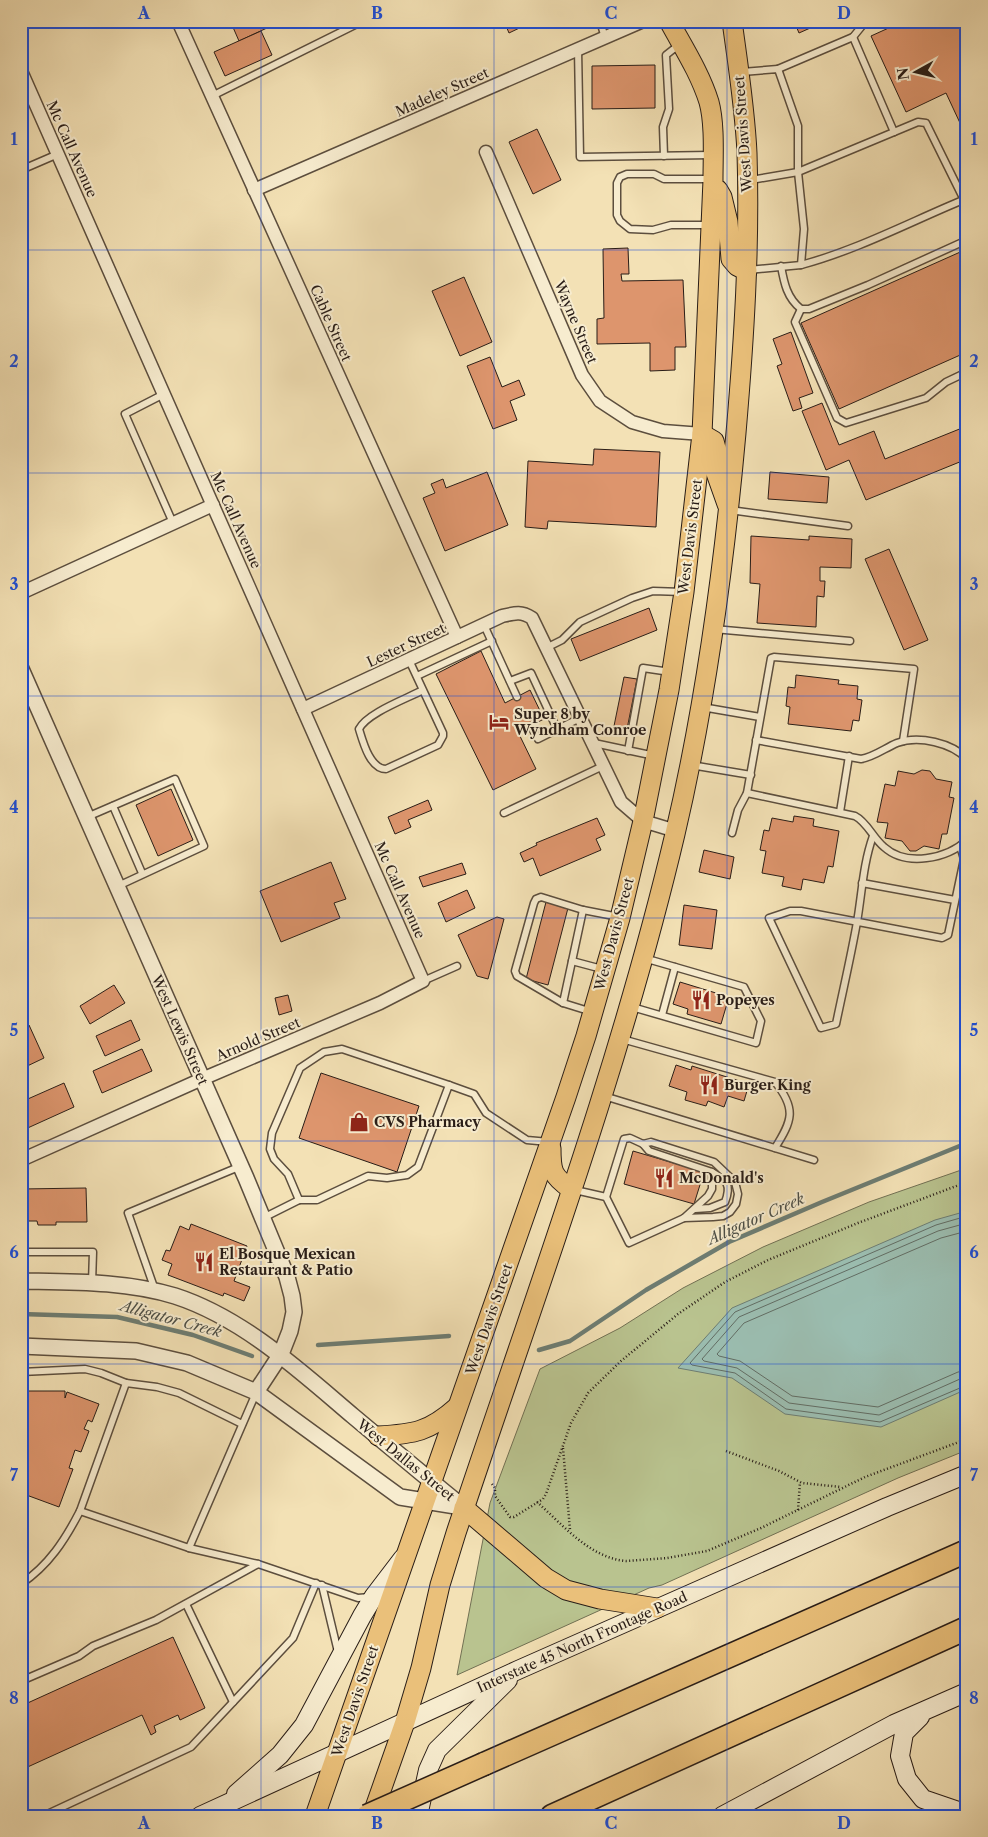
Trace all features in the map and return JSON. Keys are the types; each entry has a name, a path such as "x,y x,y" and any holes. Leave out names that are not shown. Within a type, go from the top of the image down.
{"highway":[{"path":"367,1816 967,1550"},
{"path":"552,1816 967,1628"}],"main road":[{"name":"West Davis Street","path":"315,1816 551,1142 593,1013 620,918 656,757 684,592 702,434 713,180 709,102 695,68 669,21"},
{"name":"West Davis Street","path":"372,1816 405,1722 421,1668 440,1585 464,1508 571,1189 619,1038 676,831 690,765 713,629 729,510 745,328 747,271 746,149 732,21"},
{"path":"713,180 722,197 728,222 731,259 737,266 747,271"},
{"path":"702,434 714,441 717,452 716,473 729,510"},
{"path":"551,1142 551,1164 557,1179 571,1189"},
{"path":"378,1436 406,1435 422,1430 440,1422 458,1406"},
{"name":"Interstate 45 North Frontage Road","path":"200,1815 228,1810 337,1753 518,1670 887,1507 967,1474"},
{"path":"464,1508 546,1578 566,1590 600,1599 658,1608"},
{"path":"228,1810 304,1725 374,1596 408,1552"},
{"path":"418,1816 428,1770 437,1750 518,1670"},
{"path":"722,1816 894,1724 967,1692"},
{"path":"929,1709 904,1733 900,1756 906,1778 923,1799 967,1814"},
{"path":"962,1816 967,1814"}],"street":[{"name":"Cable Street","path":"178,21 457,637"},
{"name":"Madeley Street","path":"254,190 642,21"},
{"name":"Mc Call Avenue","path":"21,71 423,981"},
{"name":"Wayne Street","path":"486,152 582,375 600,401 632,422 664,431 702,434"},
{"path":"21,593 213,505"},
{"name":"Lester Street","path":"303,709 457,637 516,612 523,613 532,618 546,648"},
{"path":"546,648 621,802 643,821 676,831"},
{"name":"West Lewis Street","path":"21,669 263,1218 287,1277 294,1312 290,1331 280,1354 256,1392"},
{"name":"Arnold Street","path":"21,1160 202,1079 380,1004 423,981"},
{"name":"West Dallas Street","path":"21,1281 109,1283 156,1291 207,1310 242,1329 280,1354 464,1508"},
{"name":"West Dallas Street","path":"21,1346 136,1351 188,1363 256,1392 400,1496 464,1508"}],"lane":[{"path":"211,96 363,21"},
{"path":"600,21 605,38"},
{"path":"739,72 778,69 853,37 866,21"},
{"path":"853,37 894,132"},
{"path":"664,156 663,127 669,109 666,56 681,43"},
{"path":"578,49 580,157 713,156"},
{"path":"778,69 798,126 798,172 804,229 801,265"},
{"path":"747,180 798,172 918,122 926,123 965,203 819,260 801,265 747,271"},
{"path":"21,170 58,154"},
{"path":"712,225 671,225 653,230 630,229 620,221 617,215 617,183 620,177 627,174 654,174 664,179 713,180"},
{"path":"781,266 785,288 793,303 801,309 809,309 868,285 967,240"},
{"path":"801,309 795,322 837,418 846,422 926,398 946,382 967,372"},
{"path":"164,394 125,414 173,523"},
{"path":"729,510 848,526"},
{"path":"546,648 562,640 580,622 632,598 653,591 684,592"},
{"path":"484,625 517,697"},
{"path":"713,629 850,642"},
{"path":"417,676 492,641"},
{"path":"732,833 738,810 747,793 770,661 774,657 914,669 903,741"},
{"path":"409,660 417,676 443,733 442,741 438,746 386,769 378,768 362,738 359,729 362,723 374,714 423,690"},
{"path":"628,750 643,668 671,672"},
{"path":"510,682 531,673 557,729"},
{"path":"700,707 760,717"},
{"path":"532,726 538,739 580,718"},
{"path":"756,740 862,759 903,741 916,740 952,747 967,759"},
{"path":"592,743 656,757"},
{"path":"840,812 849,756"},
{"path":"690,765 751,775"},
{"path":"504,812 603,766"},
{"path":"87,817 175,779 204,846 117,886"},
{"path":"747,793 840,812 859,818 873,836 885,848 895,854 922,859 936,857 960,846 967,840"},
{"path":"113,806 142,874"},
{"path":"873,836 868,849 857,922 836,1024 821,1028 769,918 790,910 857,922 942,938 948,935 964,860 960,846"},
{"path":"862,883 955,900"},
{"path":"593,1013 563,1003 527,983 517,976 515,972 536,899 540,897 583,910 620,918"},
{"path":"563,1003 583,910"},
{"path":"628,1006 756,1043 761,1021 744,987 642,958"},
{"path":"572,961 605,969"},
{"path":"423,981 456,966"},
{"path":"662,1015 675,967"},
{"path":"619,1038 775,1082 785,1094 790,1106 789,1121 775,1148"},
{"path":"299,1200 288,1174 274,1159 270,1149 272,1133 300,1068 324,1052 342,1049 450,1084 474,1094 486,1113 527,1140 551,1142"},
{"path":"263,1218 299,1200 317,1200 368,1176 387,1178 407,1176 418,1167 450,1084"},
{"path":"601,1095 814,1160"},
{"path":"695,1209 710,1208 725,1202 729,1188 726,1182 712,1172 649,1150 643,1144 630,1138 624,1140 606,1197 629,1243 684,1218 695,1209 712,1189 712,1172"},
{"path":"643,1144 652,1142 714,1162 735,1182 738,1194 736,1204 730,1212 723,1216 684,1218"},
{"path":"156,1291 128,1213 240,1166"},
{"path":"571,1189 606,1197"},
{"path":"21,1252 92,1252 92,1282"},
{"path":"21,1372 85,1369 126,1383 157,1387 179,1393 242,1424"},
{"path":"21,1584 34,1575 57,1551 80,1510 126,1383"},
{"path":"189,1548 256,1392"},
{"path":"80,1510 189,1548 258,1564 358,1598 374,1596"},
{"path":"21,1681 79,1656 93,1646 156,1620 258,1564"},
{"path":"319,1584 340,1658"},
{"path":"43,1816 191,1747 293,1638 319,1584"},
{"path":"186,1604 233,1702"}],"path":[{"path":"492,1484 495,1488 495,1496 510,1517 514,1517 546,1495 576,1412 599,1381 678,1314 725,1282 768,1260 967,1182"},
{"path":"537,1502 596,1552 609,1558 626,1561 652,1560 707,1551 739,1538 842,1487 882,1470 967,1439"},
{"path":"563,1447 570,1531"},
{"path":"726,1451 779,1471 800,1482 842,1487"},
{"path":"798,1510 800,1482"}],"green space":[{"path":"967,1168 967,1450 898,1478 457,1675 490,1503 540,1369 620,1328 683,1288 763,1247 869,1202"}],"water":[{"path":"967,1211 967,1389 881,1427 785,1414 732,1378 678,1368 732,1308 935,1220"}],"building":[{"path":"241,21 282,21 239,41 232,25"},
{"path":"504,21 534,21 509,33"},
{"path":"794,21 826,21 799,33"},
{"path":"904,21 967,21 967,138 946,93 906,112 871,36"},
{"path":"261,31 272,55 225,76 214,52"},
{"path":"655,65 655,108 592,109 592,66"},
{"path":"537,129 561,180 533,194 509,142"},
{"path":"628,248 629,274 621,274 622,281 683,280 686,347 675,347 675,370 650,371 650,343 597,344 597,319 604,318 603,249"},
{"path":"967,249 967,352 839,409 801,323"},
{"path":"464,277 492,342 460,356 432,291"},
{"path":"791,332 813,393 799,398 802,408 793,411 777,366 782,364 773,339"},
{"path":"490,357 502,387 519,380 525,395 510,401 517,420 493,429 467,366"},
{"path":"822,403 839,445 874,431 885,459 967,426 967,459 866,500 849,460 826,470 802,411"},
{"path":"594,449 660,452 656,527 548,521 547,529 525,527 528,461 593,465"},
{"path":"487,472 508,525 445,551 423,498 435,493 431,484 443,479 446,488"},
{"path":"770,472 829,477 827,503 768,499"},
{"path":"751,536 809,540 809,536 852,539 851,568 820,567 820,581 825,581 824,597 817,596 816,627 757,623 760,584 750,583"},
{"path":"889,549 928,640 904,650 865,559"},
{"path":"649,608 657,630 580,661 571,639"},
{"name":"Super 8 by Wyndham Conroe","path":"481,651 505,703 530,690 544,719 518,732 536,769 493,790 436,674"},
{"path":"796,675 839,680 838,684 858,686 857,699 862,700 859,721 853,720 851,731 788,724 790,707 786,706 788,687 795,688"},
{"path":"624,677 637,679 627,729 614,726"},
{"path":"922,770 930,771 936,779 952,782 949,797 954,798 947,834 942,834 939,849 924,846 916,851 910,851 902,841 885,838 888,823 877,822 885,784 895,786 898,771 914,774"},
{"path":"171,789 193,840 158,856 136,805"},
{"path":"428,800 432,810 408,820 411,827 395,834 388,817"},
{"path":"794,816 814,819 813,826 839,831 833,867 828,866 824,883 803,879 801,890 782,886 784,877 762,873 766,851 760,850 764,830 769,831 772,818 793,822"},
{"path":"597,818 605,835 596,839 601,850 540,876 533,858 524,862 520,853 537,845 536,843"},
{"path":"704,850 734,857 730,879 699,872"},
{"path":"331,862 346,899 334,903 340,918 281,942 260,891"},
{"path":"462,863 466,874 423,887 419,877"},
{"path":"467,890 475,908 446,922 438,903"},
{"path":"546,902 568,908 548,985 526,979"},
{"path":"684,905 717,910 712,949 679,945"},
{"path":"497,917 504,919 488,979 477,976 458,935"},
{"name":"Popeyes","path":"680,982 729,997 721,1024 687,1014 688,1009 673,1004"},
{"path":"114,985 125,1003 90,1024 80,1006"},
{"path":"288,995 292,1011 279,1015 275,998"},
{"path":"131,1020 140,1040 105,1056 96,1036"},
{"path":"29,1025 44,1058 21,1069 21,1028"},
{"path":"142,1049 152,1071 102,1093 93,1071"},
{"name":"Burger King","path":"676,1065 691,1070 692,1066 749,1084 744,1101 728,1096 724,1107 708,1101 706,1106 685,1100 687,1092 669,1086"},
{"name":"CVS Pharmacy","path":"321,1073 419,1106 397,1172 299,1138"},
{"path":"64,1083 74,1107 21,1131 21,1102"},
{"name":"McDonald's","path":"633,1151 704,1172 694,1204 624,1184"},
{"path":"86,1188 87,1222 56,1222 56,1225 38,1225 37,1221 21,1221 21,1189"},
{"name":"El Bosque Mexican Restaurant & Patio","path":"191,1224 247,1246 234,1281 250,1287 244,1301 224,1293 223,1296 168,1275 172,1264 162,1260 166,1250 170,1251 180,1226 189,1230"},
{"path":"21,1391 65,1391 65,1398 67,1392 99,1404 92,1422 88,1420 84,1429 89,1431 81,1452 75,1450 69,1468 73,1469 59,1507 21,1493"},
{"path":"173,1637 205,1708 180,1720 178,1715 154,1726 156,1732 151,1735 142,1715 21,1770 21,1706"}],"waterway":[{"name":"Alligator Creek","path":"539,1350 570,1341 646,1290 729,1242 967,1143"},
{"name":"Alligator Creek","path":"21,1314 117,1317 193,1335 252,1356"},
{"name":"Alligator Creek","path":"318,1345 449,1336"}],"place":[{"name":"Super 8 by Wyndham Conroe","path":"499,722"},
{"name":"Popeyes","path":"701,1000"},
{"name":"Burger King","path":"709,1085"},
{"name":"CVS Pharmacy","path":"359,1122"},
{"name":"McDonald's","path":"664,1178"},
{"name":"El Bosque Mexican Restaurant & Patio","path":"204,1262"}]}
